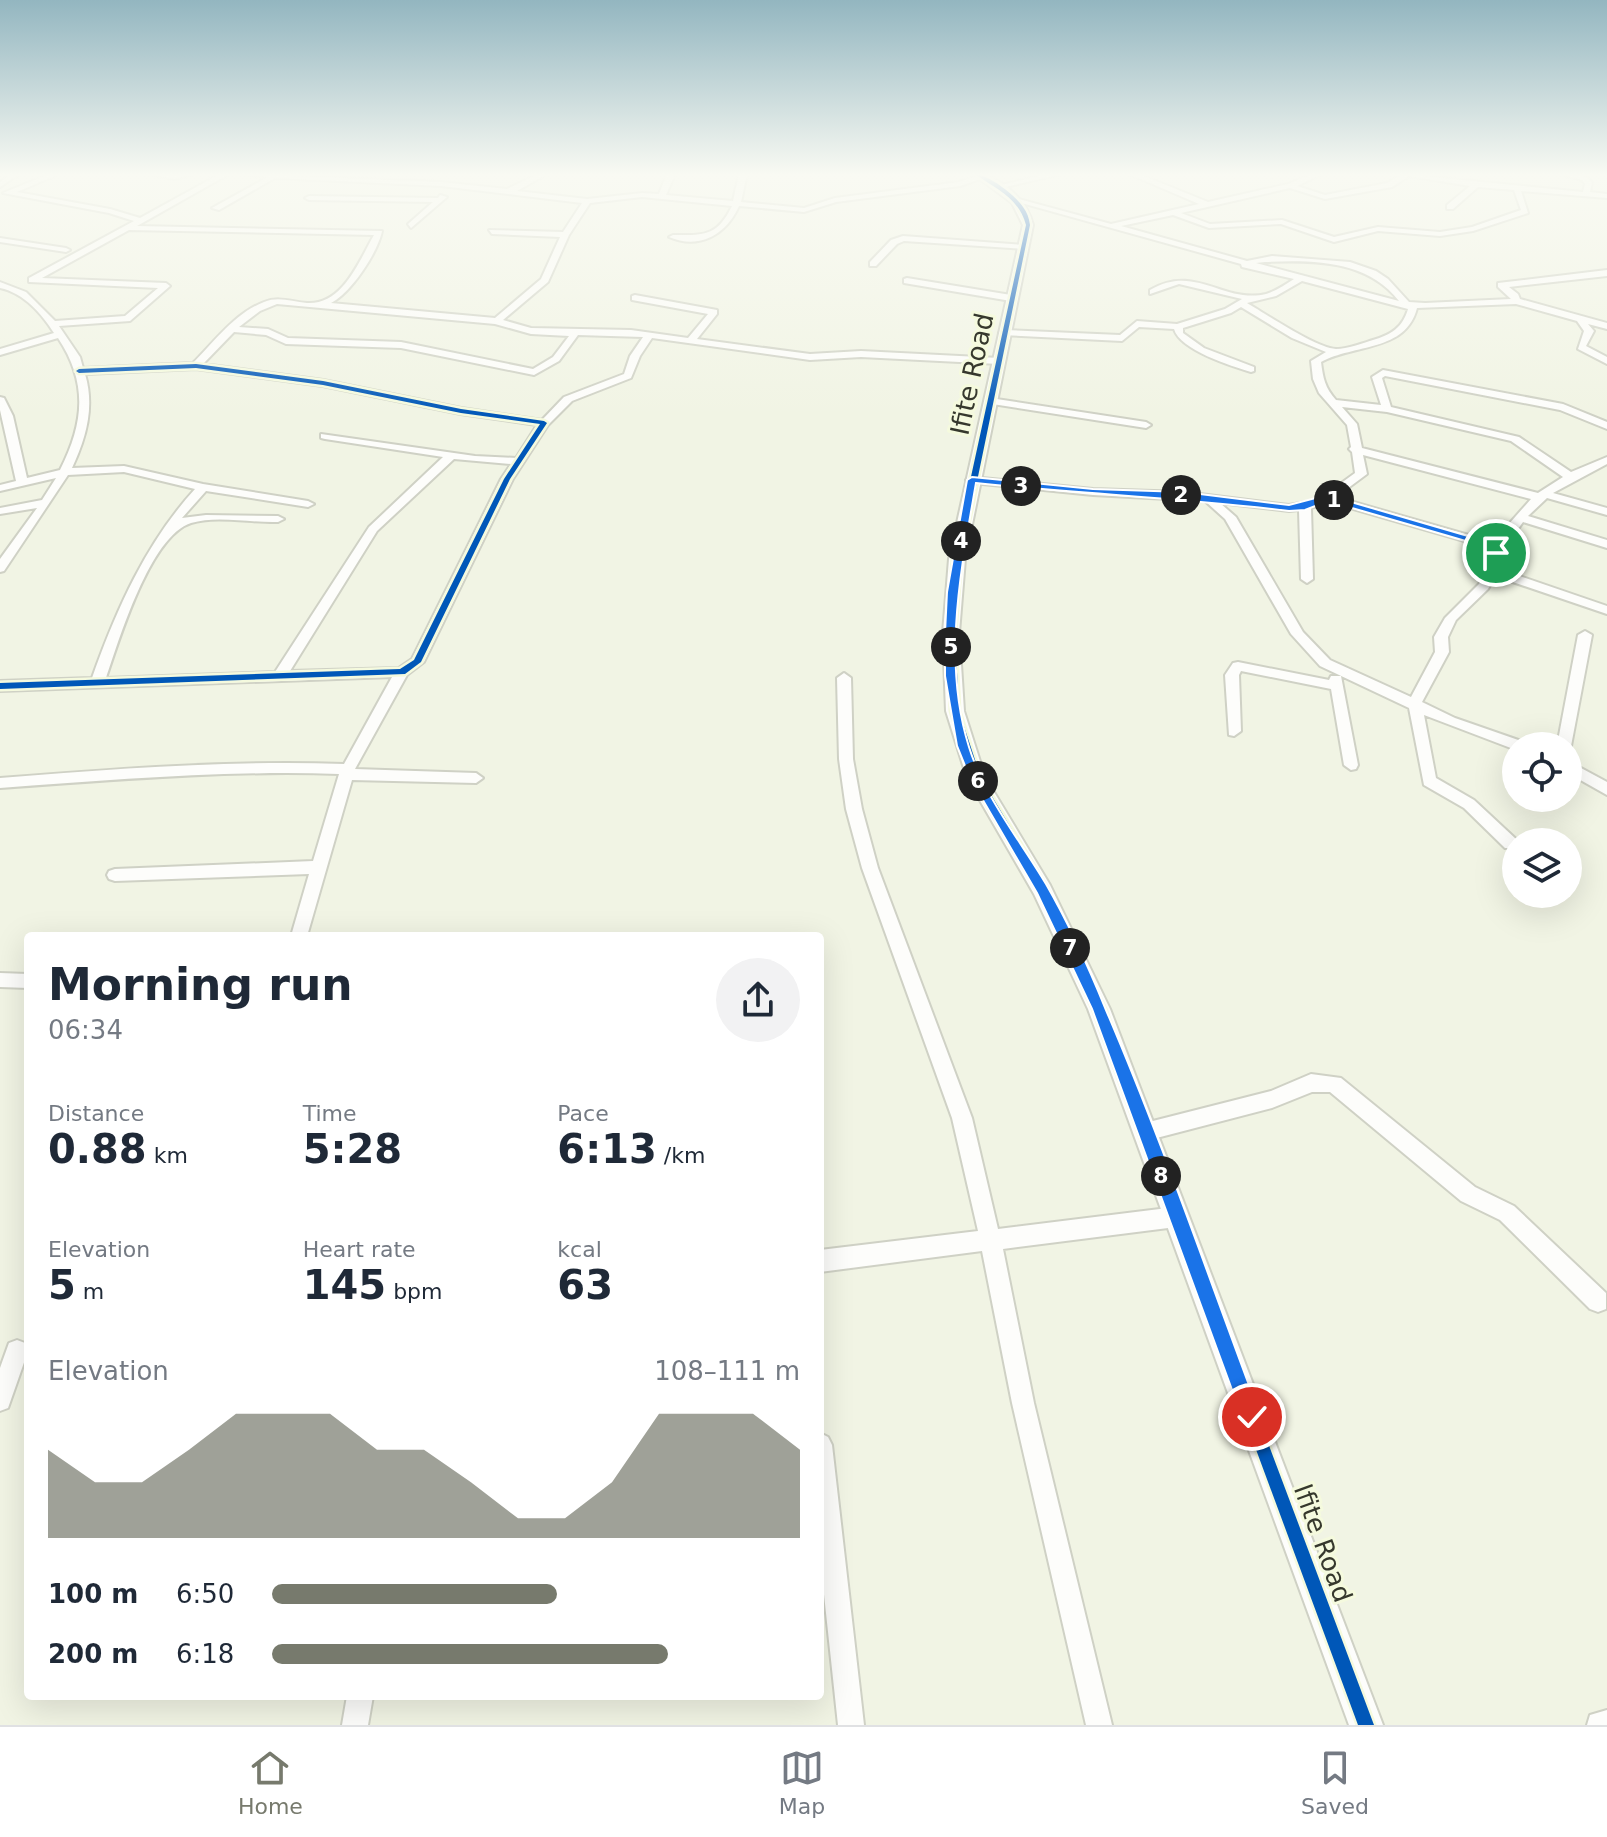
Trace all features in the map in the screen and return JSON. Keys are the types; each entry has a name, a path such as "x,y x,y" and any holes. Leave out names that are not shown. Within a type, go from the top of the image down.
{"street":[{"path":"6,287 32,280 77,254"},
{"path":"320,305 344,290 366,254"},
{"path":"497,321 545,280 556,254"},
{"path":"873,264 882,254"},
{"name":"Ifite Road","path":"1022,254 972,480 956,570 951,633 953,699 963,746 976,778 1043,891 1099,1009 1366,1725"},
{"path":"1208,254 1411,306 1516,301 1607,326"},
{"path":"1245,265 1265,258 1337,260 1375,272 1411,306"},
{"path":"1516,301 1515,296 1501,285 1607,273"},
{"path":"32,280 166,286 127,319 52,324"},
{"path":"1004,333 1119,338 1142,323 1178,327 1247,301 1267,297 1299,280"},
{"path":"907,281 1011,298"},
{"path":"1153,292 1164,284 1193,283 1247,301 1295,336 1335,352"},
{"path":"0,568 78,450 87,400 79,371 61,334 6,287"},
{"path":"635,298 714,312 690,341"},
{"path":"196,366 234,329 270,302 497,321 521,328 576,332 608,330 810,357 861,354 999,361"},
{"path":"972,480 1305,507 1327,498 1361,474 1354,449 1352,424 1333,403 1318,379 1316,361 1335,352 1370,346 1392,334 1406,325 1411,306"},
{"path":"1581,321 1589,331 1581,347 1607,361"},
{"path":"1178,327 1179,334 1201,350 1251,369"},
{"path":"234,329 268,332 286,341 401,345 524,372 549,365 576,332"},
{"path":"0,352 61,334"},
{"path":"300,932 347,771 402,672 417,662 475,541 519,461 544,423 568,399 628,376 635,356 649,335"},
{"path":"79,371 196,366 313,381 461,411 544,423"},
{"path":"1387,409 1377,382 1377,377 1383,373 1563,407 1607,426"},
{"path":"0,400 4,427 22,483"},
{"path":"990,401 1146,425"},
{"path":"1333,403 1387,409 1515,439 1529,444 1544,463 1570,476"},
{"path":"325,436 451,456 519,461"},
{"path":"1354,449 1607,512"},
{"path":"279,676 307,639 330,594 373,529 451,456"},
{"path":"1493,548 1510,537 1531,505 1570,476 1607,460"},
{"path":"0,488 66,472 145,471 203,487 308,504"},
{"path":"98,681 138,576 174,528 176,517 203,487"},
{"path":"1205,497 1230,517 1298,634 1334,669 1450,721 1502,740"},
{"path":"1327,498 1493,548 1498,559 1493,571 1484,586 1451,618 1441,637 1442,652 1415,703 1429,781 1469,804 1502,835"},
{"path":"0,511 45,503"},
{"path":"1305,507 1307,579"},
{"path":"1522,518 1607,544"},
{"path":"174,528 195,520 278,519"},
{"path":"1493,571 1607,610"},
{"path":"1567,732 1585,635"},
{"path":"1234,731 1232,675 1238,666 1337,686"},
{"path":"1334,669 1351,765"},
{"path":"0,686 402,672"},
{"path":"844,678 846,759 854,809 870,868 962,1118 1023,1403 1099,1725"},
{"path":"0,783 286,767 476,778"},
{"path":"1582,774 1607,789"},
{"path":"115,875 320,867"},
{"path":"0,980 24,981"},
{"path":"1145,1132 1272,1099 1311,1083 1334,1084 1468,1194 1507,1213 1598,1301"},
{"path":"824,1260 1176,1217"},
{"path":"0,1400 15,1351"},
{"path":"824,1481 851,1725"},
{"path":"355,1725 359,1700"},
{"path":"1600,1725 1607,1723"}],"cycle path":[{"path":"1022,254 957,559 951,633 955,711 976,778 1043,891 1099,1009 1366,1725"},
{"path":"0,686 402,672 417,662 507,479 544,423 461,411 323,383 196,366 79,371"}],"route":[{"path":"1252,1417 1099,1009 1043,891 976,778 963,746 951,676 951,633 957,559 972,480 1093,492 1184,495 1289,508 1321,503 1327,498 1489,545 1496,553"}]}
